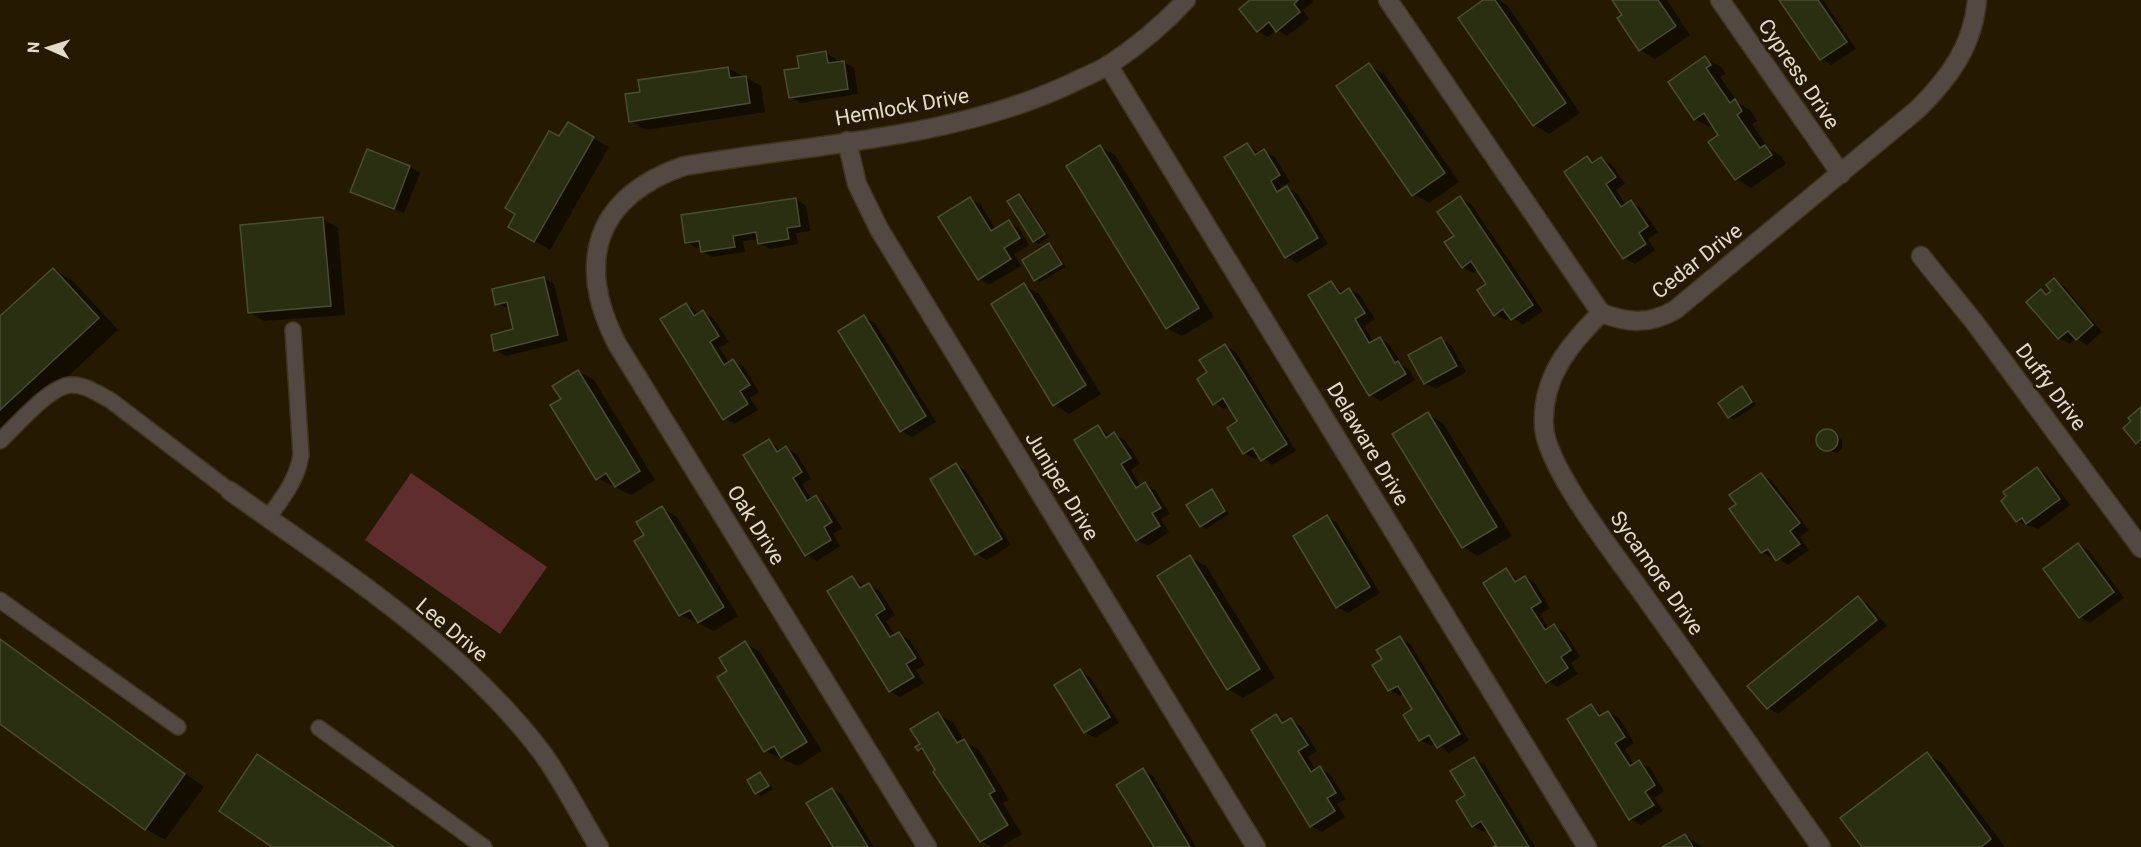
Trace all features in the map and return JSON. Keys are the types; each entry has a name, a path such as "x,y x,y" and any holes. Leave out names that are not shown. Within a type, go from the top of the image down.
{"street":[{"name":"Hemlock Drive","path":"612,215 636,188 659,174 684,166 847,141 992,114 1026,102 1108,65 1154,30 1186,0"},
{"path":"1388,0 1600,313"},
{"name":"Cypress Drive","path":"1720,0 1840,174"},
{"name":"Cedar Drive","path":"1600,313 1632,322 1660,319 1675,310 1918,110 1946,81 1961,58 1971,33 1977,0"},
{"name":"Delaware Drive","path":"1108,65 1587,847"},
{"name":"Juniper Drive","path":"847,141 857,184 879,229 1256,847"},
{"name":"Oak Drive","path":"612,215 602,234 596,256 595,278 605,320 927,847"},
{"name":"Duffy Drive","path":"1922,256 1975,323 2141,548"},
{"name":"Sycamore Drive","path":"1600,313 1560,359 1550,381 1544,405 1544,429 1551,453 1600,531 1821,847"},
{"name":"Lee Drive","path":"230,491 390,606 475,678 540,750 599,847"}],"lane":[{"path":"268,518 290,488 298,470 301,454 293,330"},
{"path":"0,441 52,393 70,385 88,388 110,400 230,491"},
{"path":"0,600 178,727"},
{"path":"319,728 484,847"}],"shaded area":[{"path":"411,473 547,567 500,634 365,540"}],"building":[{"path":"1250,0 1298,0 1294,4 1300,12 1276,32 1269,22 1257,32 1239,9"},
{"path":"1483,0 1495,0 1566,103 1533,126 1458,18"},
{"path":"1612,0 1658,0 1676,26 1639,51 1617,18 1622,15"},
{"path":"1779,0 1818,0 1847,42 1820,60"},
{"path":"826,51 828,63 844,61 848,89 789,98 784,70 799,68 797,56"},
{"path":"1705,56 1711,65 1706,68 1730,103 1735,99 1742,111 1737,115 1760,148 1765,145 1772,155 1735,180 1708,142 1718,135 1704,113 1694,120 1668,82"},
{"path":"1369,63 1445,173 1412,196 1336,86"},
{"path":"728,67 730,78 746,76 750,103 629,122 625,94 640,92 638,80"},
{"path":"568,122 594,137 534,242 508,227 515,214 505,208 549,131 559,136"},
{"path":"1247,143 1255,155 1264,149 1280,175 1271,181 1277,192 1287,186 1318,238 1285,258 1224,157"},
{"path":"1100,145 1199,308 1166,329 1066,166"},
{"path":"367,149 410,166 394,209 350,192"},
{"path":"1587,156 1592,163 1601,157 1616,177 1606,184 1621,207 1631,200 1648,226 1639,233 1646,244 1623,259 1564,172"},
{"path":"1019,194 1045,234 1033,242 1007,201"},
{"path":"1460,196 1533,305 1511,320 1503,309 1494,316 1477,290 1486,284 1471,261 1462,268 1444,242 1454,236 1437,212"},
{"path":"970,197 991,231 1009,220 1020,238 1004,248 1011,259 978,280 938,217"},
{"path":"796,198 800,226 787,228 789,239 758,244 756,232 733,236 735,247 701,252 699,241 685,243 681,215"},
{"path":"323,217 331,306 248,313 240,225"},
{"path":"1049,243 1062,264 1034,281 1022,260"},
{"path":"53,268 99,318 0,410 0,316"},
{"path":"544,277 558,335 494,351 491,335 513,329 507,302 495,305 492,289"},
{"path":"2054,278 2093,325 2076,340 2068,331 2058,339 2026,302 2041,289 2046,295 2051,291 2046,285"},
{"path":"1331,281 1340,294 1349,288 1365,313 1355,319 1369,343 1380,337 1395,363 1398,361 1406,374 1369,396 1308,295"},
{"path":"1024,283 1086,385 1053,406 991,304"},
{"path":"686,303 694,316 703,310 719,336 710,342 724,365 733,359 750,385 740,391 748,404 723,420 660,319"},
{"path":"864,315 926,416 900,432 838,331"},
{"path":"1441,337 1457,366 1424,384 1408,355"},
{"path":"1225,344 1287,444 1261,461 1253,448 1243,454 1227,428 1237,421 1223,398 1213,405 1197,379 1207,372 1199,360"},
{"path":"578,370 640,471 615,487 606,473 596,480 550,405 561,399 552,386"},
{"path":"1742,386 1752,402 1728,418 1718,403"},
{"path":"2141,407 2141,439 2136,444 2123,428 2131,421 2128,418"},
{"path":"1428,412 1497,527 1462,548 1392,434"},
{"path":"1098,425 1106,438 1114,432 1131,458 1121,464 1136,488 1145,482 1161,508 1152,513 1160,526 1136,541 1074,440"},
{"path":"1827,429 1835,432 1838,440 1835,448 1827,451 1819,448 1816,440 1819,432"},
{"path":"769,439 777,452 786,446 802,472 793,478 807,501 816,495 832,522 824,527 831,540 805,556 743,455"},
{"path":"956,463 1002,539 975,555 930,479"},
{"path":"2037,467 2060,499 2026,524 2022,518 2016,522 2001,501 2006,496 2003,492"},
{"path":"1761,473 1800,523 1790,531 1800,544 1776,561 1768,549 1761,553 1729,509 1736,504 1729,495"},
{"path":"1212,489 1225,511 1200,527 1186,505"},
{"path":"662,506 724,607 698,623 690,610 679,616 634,541 644,535 636,522"},
{"path":"1327,515 1370,587 1336,608 1293,536"},
{"path":"2078,543 2114,592 2079,618 2043,569"},
{"path":"1190,555 1260,669 1227,690 1157,576"},
{"path":"1506,568 1515,582 1525,576 1541,602 1531,608 1545,630 1554,624 1571,650 1561,657 1568,668 1546,683 1483,583"},
{"path":"852,576 860,588 869,583 885,609 876,615 890,637 899,632 916,658 906,664 914,677 889,692 827,591"},
{"path":"1858,596 1877,620 1767,709 1747,686"},
{"path":"1400,636 1460,734 1437,748 1429,735 1419,741 1403,715 1412,709 1398,686 1388,691 1372,665 1382,659 1376,650"},
{"path":"0,639 185,774 145,830 0,724"},
{"path":"745,641 807,742 781,758 774,746 764,752 717,677 727,671 719,658"},
{"path":"1080,669 1110,717 1084,733 1054,685"},
{"path":"1591,704 1599,716 1608,711 1625,737 1615,743 1630,766 1639,760 1655,785 1645,792 1654,805 1629,820 1567,719"},
{"path":"938,712 957,743 964,739 995,791 989,794 1008,825 980,842 933,772 935,770 922,748 918,751 915,747 920,744 910,729"},
{"path":"1276,714 1282,723 1291,718 1308,745 1298,751 1311,772 1320,766 1336,793 1327,798 1335,811 1310,827 1251,730"},
{"path":"1927,752 1991,839 1981,847 1862,847 1840,818"},
{"path":"257,754 394,847 272,847 219,811"},
{"path":"1474,757 1529,847 1493,847 1496,845 1481,821 1472,827 1456,801 1465,795 1450,771"},
{"path":"1143,768 1190,847 1154,847 1116,785"},
{"path":"760,772 769,786 755,794 747,780"},
{"path":"832,788 868,847 833,847 806,803"},
{"path":"1685,834 1693,847 1662,847"}]}
